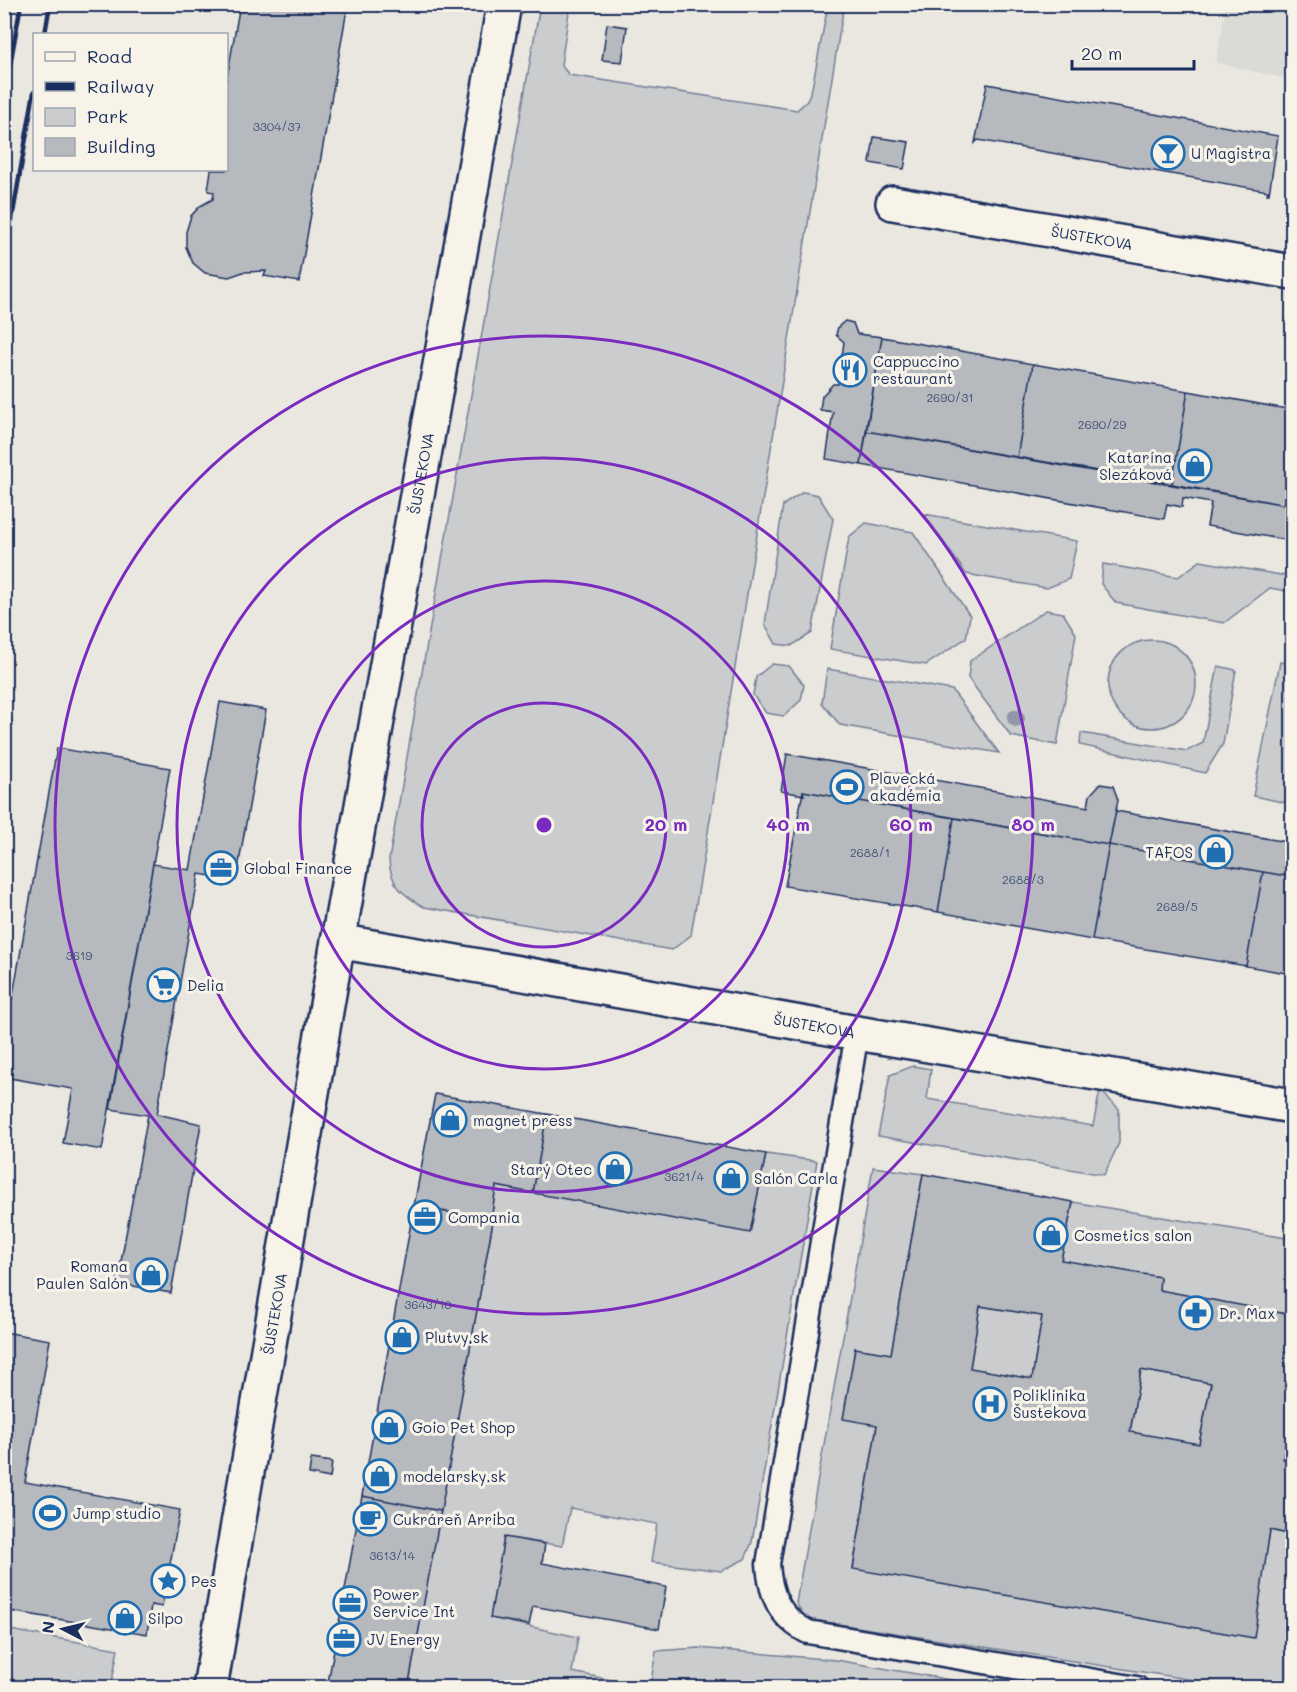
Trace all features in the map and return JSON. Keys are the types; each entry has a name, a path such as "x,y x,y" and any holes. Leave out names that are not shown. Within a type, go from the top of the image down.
{"street":[{"name":"ŠUSTEKOVA","path":"210,1688 338,941 504,4"},
{"name":"ŠUSTEKOVA","path":"893,203 1293,272"},
{"name":"ŠUSTEKOVA","path":"338,941 857,1034 1293,1106"}],"lane":[{"path":"857,1034 768,1564 770,1585 775,1600 787,1618 808,1632 1137,1688"}],"shaded area":[{"path":"1226,5 1292,5 1292,80 1216,63"}],"green space":[{"path":"540,5 570,5 561,65 569,75 797,110 807,101 812,88 828,5 844,5 691,935 672,950 424,907 399,888 390,868 389,859"},
{"path":"803,492 818,495 833,519 812,633 791,646 776,644 765,624 783,505"},
{"path":"924,514 1077,541 1069,579 1047,588 966,574"},
{"path":"866,523 913,532 970,616 966,638 926,665 830,649 849,537"},
{"path":"1200,561 1292,577 1292,592 1270,588 1224,623 1116,603 1101,584 1103,564 1178,577"},
{"path":"1046,610 1063,613 1076,634 1057,745 1011,736 968,678 970,661"},
{"path":"1152,640 1169,644 1183,653 1192,667 1196,684 1192,701 1183,715 1169,724 1152,728 1135,724 1121,715 1112,701 1108,684 1112,667 1121,653 1135,644"},
{"path":"1280,662 1292,664 1292,804 1253,796"},
{"path":"772,664 789,666 804,685 801,700 784,716 766,713 753,695 756,677"},
{"path":"1218,666 1236,670 1223,744 1205,773 1080,745 1081,733 1187,751 1203,743"},
{"path":"827,669 952,690 999,753 840,725 822,703"},
{"path":"913,1066 931,1069 927,1099 1093,1126 1100,1090 1119,1109 1119,1143 1104,1175 878,1136 890,1075"},
{"path":"766,1154 817,1161 752,1542 745,1559 721,1571 651,1562 657,1524 570,1508 562,1546 504,1537 491,1618 578,1637 572,1672 646,1687 408,1688 493,1221 491,1220 496,1186 750,1232"},
{"path":"873,1167 923,1174 891,1354 855,1348 877,1425 853,1568 1253,1638 1270,1530 1292,1535 1292,1687 1238,1687 806,1619 796,1603"},
{"path":"1073,1202 1292,1239 1292,1315 1159,1290 1160,1277 1061,1260"},
{"path":"980,1306 1042,1316 1032,1379 970,1368"},
{"path":"1141,1370 1211,1383 1199,1444 1130,1432"},
{"path":"1292,1410 1292,1461 1283,1459"},
{"path":"4,1629 118,1649 111,1687 5,1687"},
{"path":"698,1648 836,1660 991,1687 650,1687 656,1651"}],"building":[{"path":"240,4 348,4 299,282 264,276 266,271 243,272 229,277 205,273 193,263 186,247 186,232 191,216 200,206 213,199 214,192 208,191 211,171 228,171 228,72"},
{"path":"607,24 627,27 622,62 602,60"},
{"path":"987,84 1278,136 1269,194 1267,194 1268,191 978,140 975,143"},
{"path":"874,137 909,142 904,169 870,163"},
{"path":"845,321 853,323 857,334 882,337 861,465 826,459 833,412 820,410 822,396 833,384 838,384 844,342 836,335 838,327"},
{"path":"882,337 1033,364 1017,457 866,431"},
{"path":"1033,364 1188,391 1172,484 1017,457"},
{"path":"1188,391 1292,410 1292,506 1172,484"},
{"path":"866,431 1292,506 1292,541 1207,526 1211,503 1183,498 1182,507 1167,504 1164,519 861,465"},
{"path":"220,702 266,710 236,880 199,874 157,1114 201,1124 171,1293 117,1283 148,1115 110,1109 153,864 190,870"},
{"path":"57,748 170,768 102,1150 63,1143 73,1089 4,1077 4,1045"},
{"path":"787,754 1088,807 1090,795 1100,784 1113,786 1118,800 1109,845 803,791 804,795 781,791"},
{"path":"803,791 954,818 938,912 785,886"},
{"path":"1116,811 1292,843 1292,877 1109,845"},
{"path":"954,818 1109,845 1092,940 938,912"},
{"path":"1109,845 1263,872 1246,966 1092,940"},
{"path":"1263,872 1292,877 1292,974 1246,966"},
{"path":"435,1094 547,1114 533,1193 496,1186 491,1220 414,1206"},
{"path":"547,1114 766,1154 750,1233 533,1193"},
{"name":"Poliklinika Šustekova","path":"923,1174 1073,1202 1061,1260 1160,1277 1159,1290 1292,1315 1292,1410 1283,1459 1292,1461 1292,1535 1270,1530 1254,1638 853,1569 877,1425 843,1419 855,1348 891,1354","holes":["980,1306 1042,1316 1032,1379 970,1368","1141,1370 1211,1383 1199,1444 1130,1432"]},
{"path":"414,1206 493,1221 441,1511 362,1496"},
{"path":"4,1332 50,1340 25,1482 180,1510 162,1607 151,1605 147,1634 4,1610"},
{"path":"311,1459 332,1462 330,1478 309,1474"},
{"path":"362,1496 441,1511 408,1688 327,1688"},
{"path":"504,1537 545,1544 542,1563 666,1587 659,1629 533,1606 529,1625 490,1618"}],"railway":[{"path":"4,98 21,4"},
{"path":"45,33 50,4"},
{"path":"4,265 33,98"}],"place":[{"name":"U Magistra","path":"1168,153"},
{"name":"Cappuccino restaurant","path":"850,370"},
{"name":"Katarína Slezáková","path":"1195,466"},
{"name":"Plavecká akadémia","path":"847,787"},
{"name":"TAFOS","path":"1216,852"},
{"name":"Global Finance","path":"221,868"},
{"name":"Delia","path":"164,985"},
{"name":"magnet press","path":"450,1120"},
{"name":"Starý Otec","path":"615,1169"},
{"name":"Salón Carla","path":"731,1178"},
{"name":"Compania","path":"425,1217"},
{"name":"Cosmetics salon","path":"1051,1235"},
{"name":"Romana Paulen Salón","path":"151,1275"},
{"name":"Dr. Max","path":"1196,1313"},
{"name":"Plutvy.sk","path":"402,1337"},
{"name":"Poliklinika Šustekova","path":"990,1404"},
{"name":"Goio Pet Shop","path":"389,1427"},
{"name":"modelarsky.sk","path":"380,1476"},
{"name":"Jump studio","path":"50,1513"},
{"name":"Cukráreň Arriba","path":"370,1519"},
{"name":"Pes","path":"168,1581"},
{"name":"Power Service Int","path":"350,1603"},
{"name":"Silpo","path":"125,1618"},
{"name":"JV Energy","path":"344,1639"}]}
